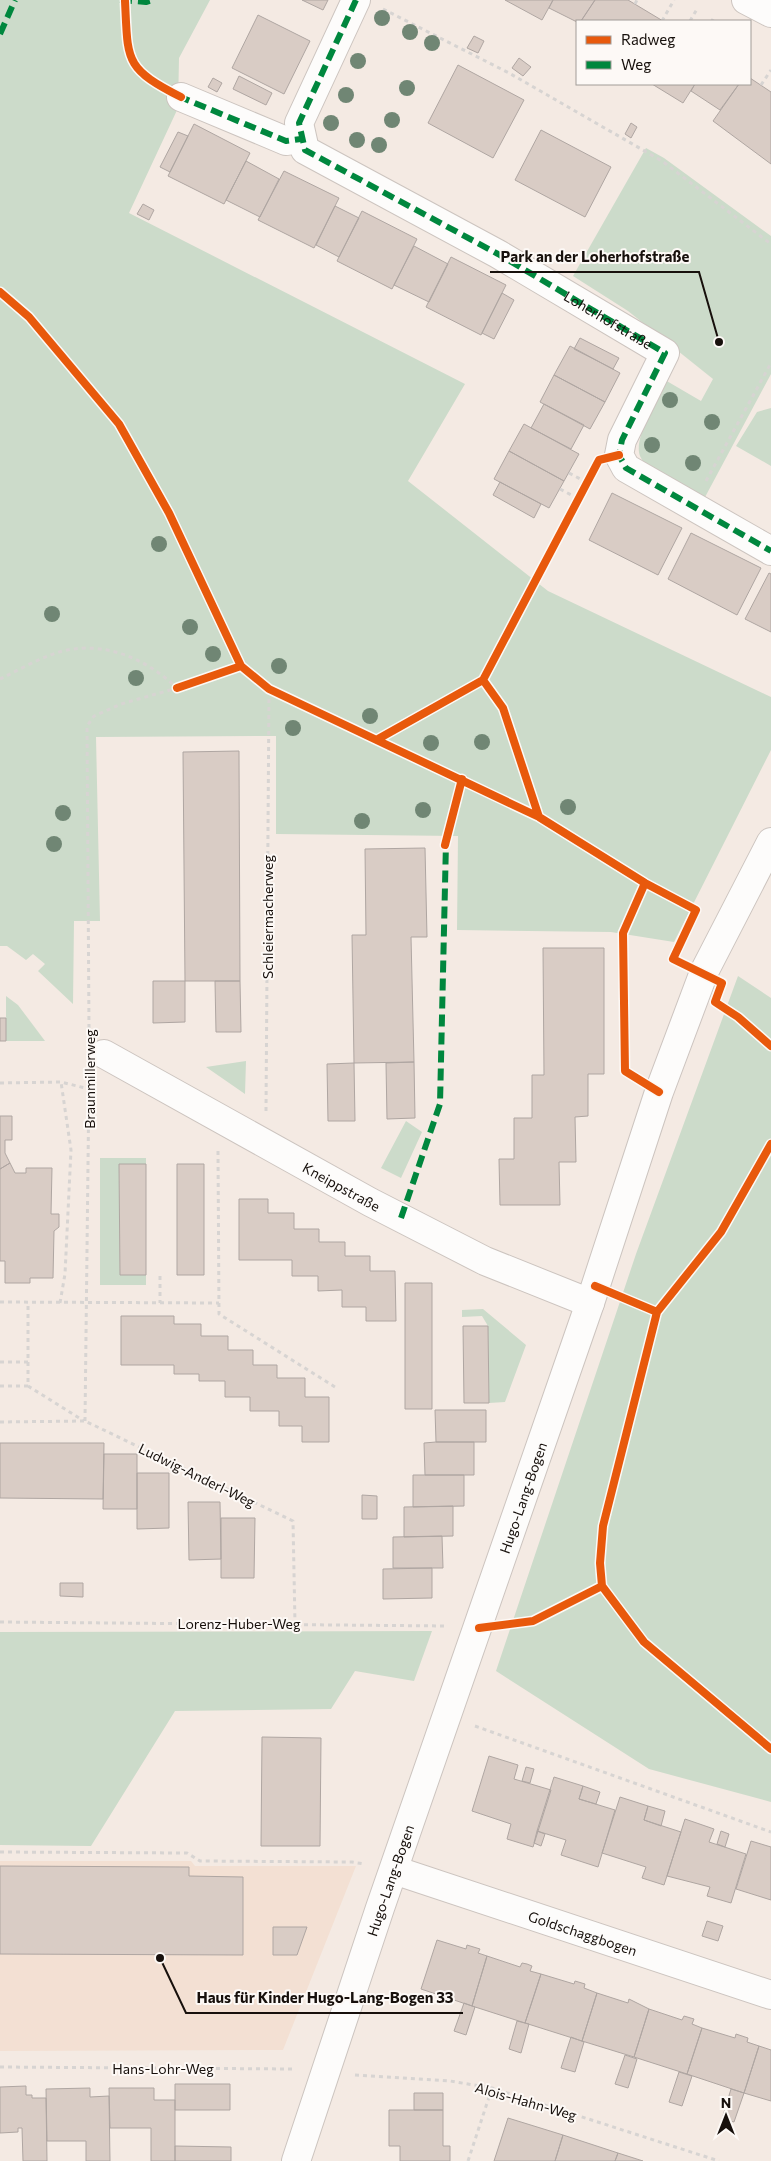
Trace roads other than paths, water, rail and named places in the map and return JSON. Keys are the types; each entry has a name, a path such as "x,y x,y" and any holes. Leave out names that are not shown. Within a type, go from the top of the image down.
{"street":[{"path":"746,0 771,13"},
{"path":"181,97 286,141 301,138 299,123 369,4"},
{"name":"Loherhofstraße","path":"301,138 305,150 498,254 665,353 622,440 619,455 626,468 771,550"},
{"name":"Hugo-Lang-Bogen","path":"296,2161 394,1870 590,1303 659,1092 704,972 771,842"},
{"name":"Kneippstraße","path":"94,1053 218,1118 370,1202 485,1261 590,1303"},
{"name":"Goldschaggbogen","path":"394,1870 771,1995"}],"place":[{"name":"Park an der Loherhofstraße","path":"719,342"},
{"name":"Haus für Kinder Hugo-Lang-Bogen 33","path":"160,1958"}]}
